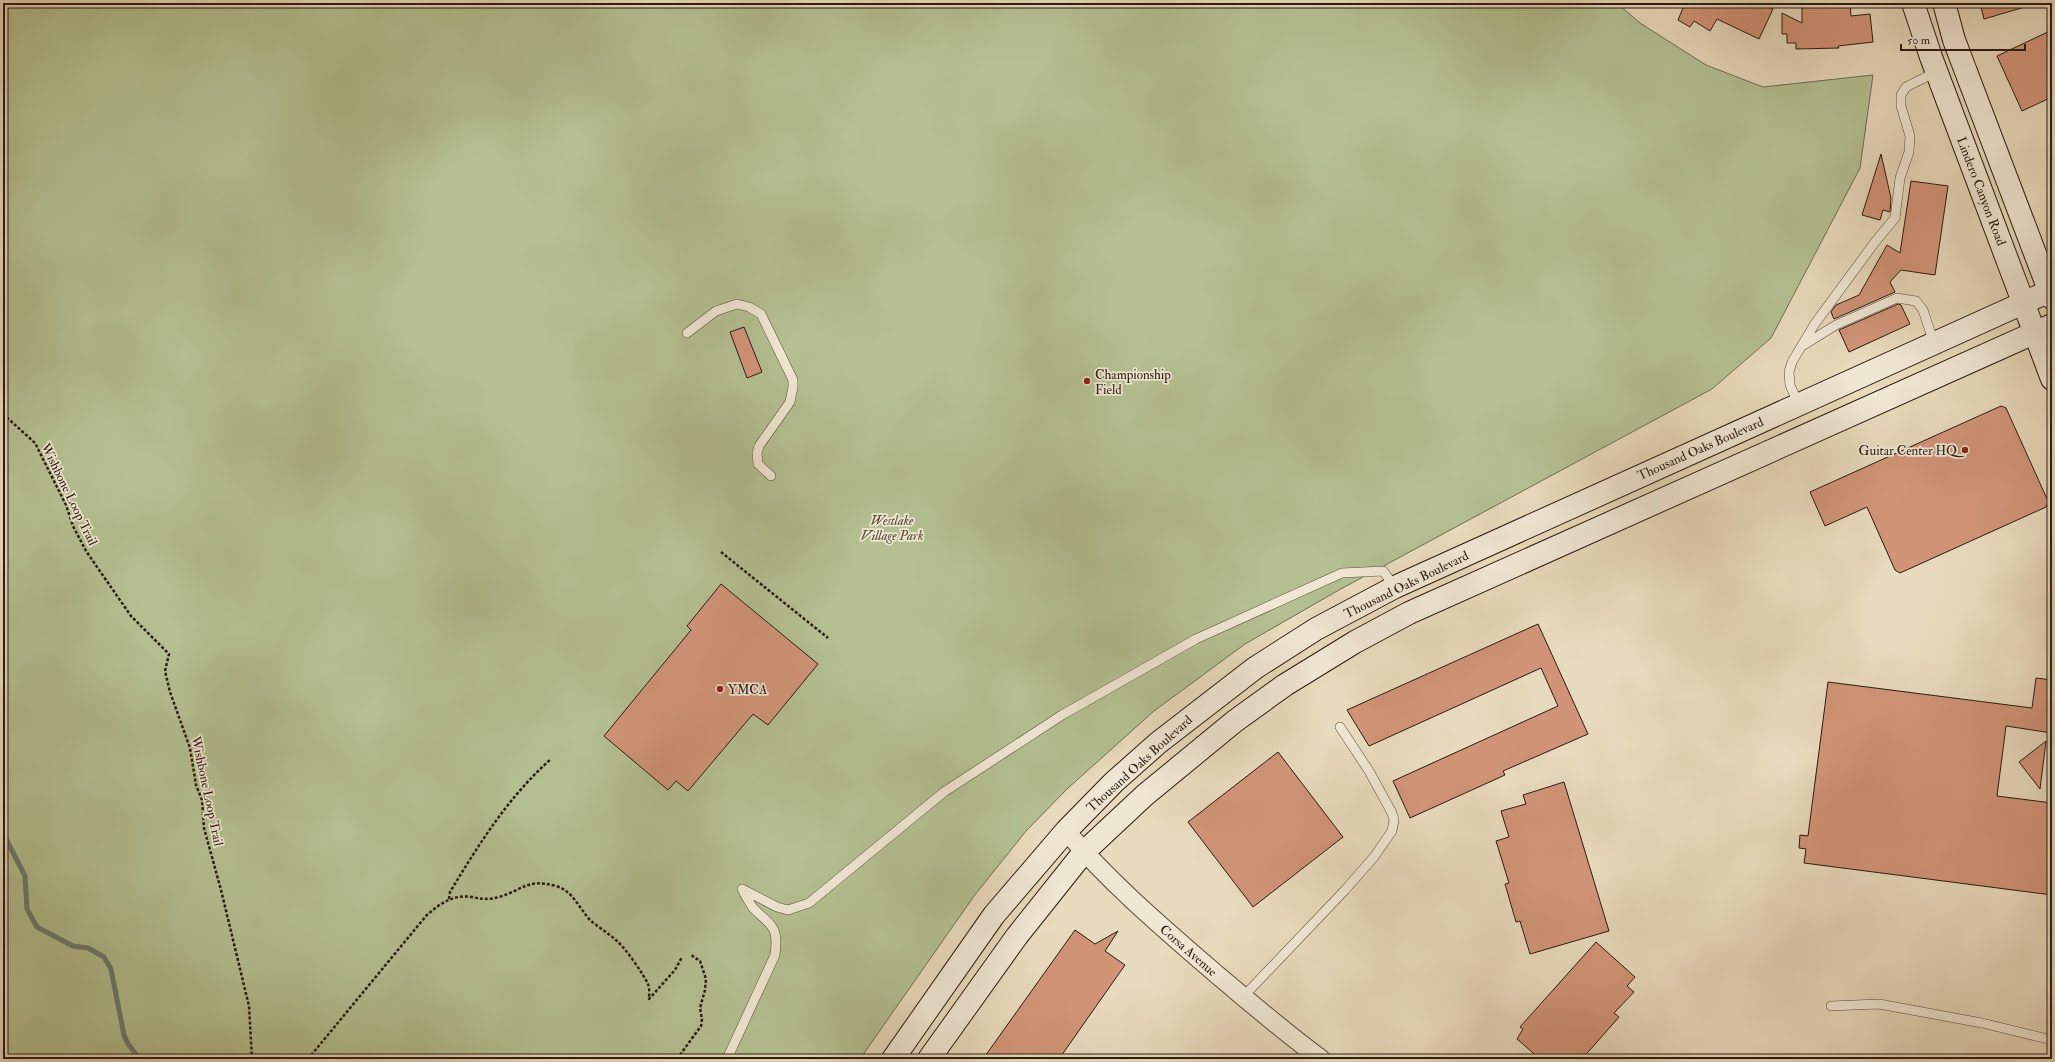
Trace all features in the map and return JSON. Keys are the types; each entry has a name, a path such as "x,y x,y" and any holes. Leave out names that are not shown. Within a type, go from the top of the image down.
{"main road":[{"name":"Lindero Canyon Road","path":"1913,3 1936,72 2024,301 2043,329 2052,379"},
{"path":"1944,3 1954,40 2051,293"},
{"name":"Thousand Oaks Boulevard","path":"893,1059 994,915 1066,830 1158,743 1206,704 1255,668 1316,629 1394,587 2024,301 2051,293"},
{"path":"929,1059 1017,936 1084,852 1145,795 1235,721 1289,682 1355,642 1409,613 1691,488 2043,329"},
{"path":"1676,459 1691,488"},
{"path":"1394,587 1409,613"}],"street":[{"name":"Corsa Avenue","path":"1066,830 1084,852 1162,926 1278,1027 1321,1059"}],"lane":[{"path":"1798,403 1790,385 1789,372 1792,362 1819,318 1894,218 1900,178 1909,152 1910,136 1901,106 1901,95 1906,87 1936,72"},
{"path":"1801,347 1836,325 1898,298 1916,301 1923,310 1934,343"},
{"path":"687,333 716,311 737,304 749,307 761,314 793,380 790,402 759,446 757,453 758,464 771,476"},
{"path":"727,1059 775,955 777,942 775,931 768,920 753,907 742,889 777,907 788,910 809,903 944,792 1062,715 1196,639 1342,573 1383,571 1394,587"},
{"path":"1243,997 1345,890 1374,857 1392,831 1394,820 1392,813 1369,771 1340,727"},
{"path":"1831,1006 1879,1004 1982,1023 2052,1040"}],"path":[{"name":"Wishbone Loop Trail","path":"3,414 35,443 66,505 73,526 86,551 131,616 169,654 166,671 170,692 190,748 196,785 202,800 204,828 221,890 249,1006 252,1059"},
{"path":"721,552 828,638"},
{"path":"449,899 450,892 498,818 534,775 552,759"},
{"path":"308,1059 426,916 437,906 449,899 471,897 482,900 498,898 526,884 540,882 558,887 572,896 590,920 605,933 618,941 649,985 650,999 675,970 682,957"},
{"path":"676,1059 702,1026 700,1008 705,990 706,979 700,961 691,955"}],"green space":[{"name":"Westlake Village Park","path":"3,3 1617,3 1640,23 1706,65 1763,87 1873,75 1860,168 1771,338 1712,389 1339,590 1245,644 1154,711 1067,789 1026,831 974,896 860,1059 3,1059"}],"building":[{"path":"1685,3 1760,3 1773,9 1759,39 1717,19 1710,31 1694,21 1690,27 1678,20"},
{"path":"1831,3 1850,3 1851,16 1870,14 1873,42 1838,46 1839,48 1796,49 1796,43 1787,43 1787,34 1782,34 1782,13 1802,23 1802,7 1832,7"},
{"path":"1980,3 2025,3 2025,7 1984,19"},
{"path":"2052,30 2052,97 2022,111 1997,56"},
{"path":"1881,154 1891,198 1890,212 1883,210 1880,220 1862,215"},
{"path":"1911,181 1948,186 1935,275 1901,270 1890,282 1895,292 1834,319 1831,312 1836,305 1859,295 1887,245 1900,253"},
{"path":"1898,304 1901,305 1910,324 1849,352 1839,330"},
{"path":"744,327 762,372 747,378 730,332"},
{"name":"Guitar Center HQ","path":"2001,406 2006,408 2048,501 2046,507 1900,573 1895,570 1867,507 1825,526 1810,492"},
{"name":"YMCA","path":"721,584 818,664 768,725 753,714 688,791 676,781 668,790 604,736 691,630 687,626"},
{"path":"1538,624 1588,734 1503,771 1505,775 1410,818 1393,781 1558,706 1541,668 1369,746 1347,710"},
{"path":"2036,678 2052,680 2052,733 2006,726 1997,796 2052,803 2052,895 1804,863 1806,849 1799,848 1800,835 1808,836 1828,682 2032,708"},
{"path":"2046,741 2040,789 2019,762"},
{"path":"1278,752 1343,837 1253,907 1188,822"},
{"path":"1564,782 1609,931 1530,954 1520,921 1516,922 1505,884 1509,883 1496,841 1509,837 1501,811 1526,804 1523,795"},
{"path":"1075,930 1095,944 1118,931 1105,951 1125,965 1059,1059 983,1059"},
{"path":"1596,942 1635,977 1627,986 1634,992 1614,1013 1619,1017 1582,1059 1540,1059 1517,1039 1523,1029 1520,1027"}],"waterway":[{"path":"3,833 25,876 27,909 37,927 73,946 88,948 104,957 111,969 124,1035 128,1044 140,1059"}],"place":[{"name":"Championship Field","path":"1087,381"},
{"name":"Guitar Center HQ","path":"1965,450"},
{"name":"YMCA","path":"720,689"}]}
